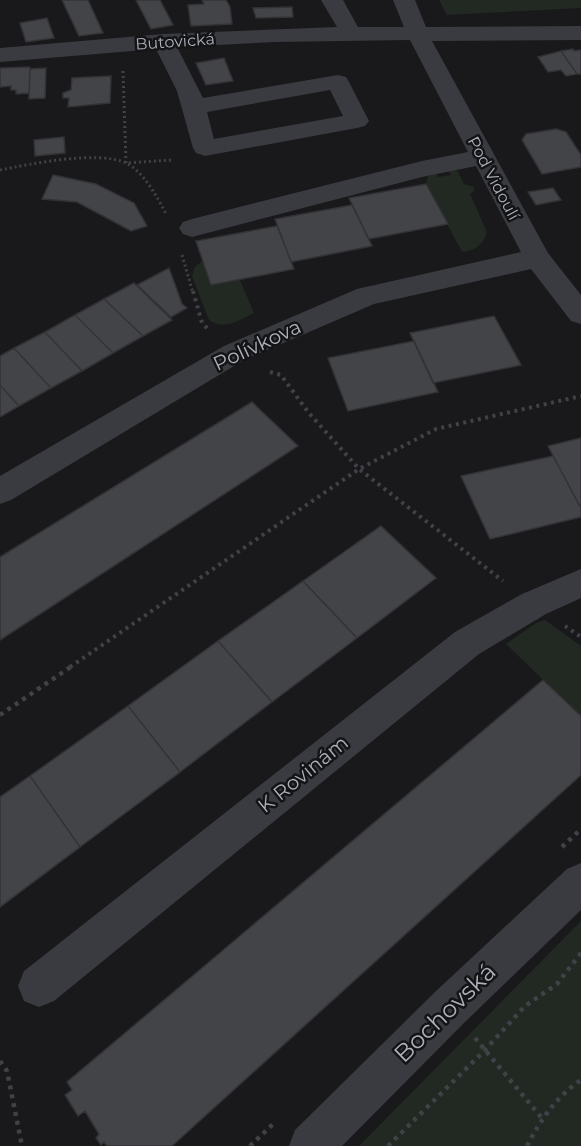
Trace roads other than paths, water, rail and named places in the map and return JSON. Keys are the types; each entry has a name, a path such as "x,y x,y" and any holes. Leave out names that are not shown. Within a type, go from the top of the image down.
{"street":[{"path":"332,0 351,33"},
{"path":"404,0 418,35"},
{"name":"Butovická","path":"0,55 163,41 351,33 418,35 581,33"},
{"name":"Pod Vidoulí","path":"418,35 537,258 581,314"},
{"path":"163,41 189,91 206,148 357,121 338,82 194,107"},
{"path":"180,225 483,157"},
{"name":"Polívkova","path":"0,491 234,353 367,296 537,258"},
{"name":"K Rovinám","path":"39,986 467,643 534,604 581,584"},
{"name":"Bochovská","path":"311,1146 450,1007 581,882"}]}
